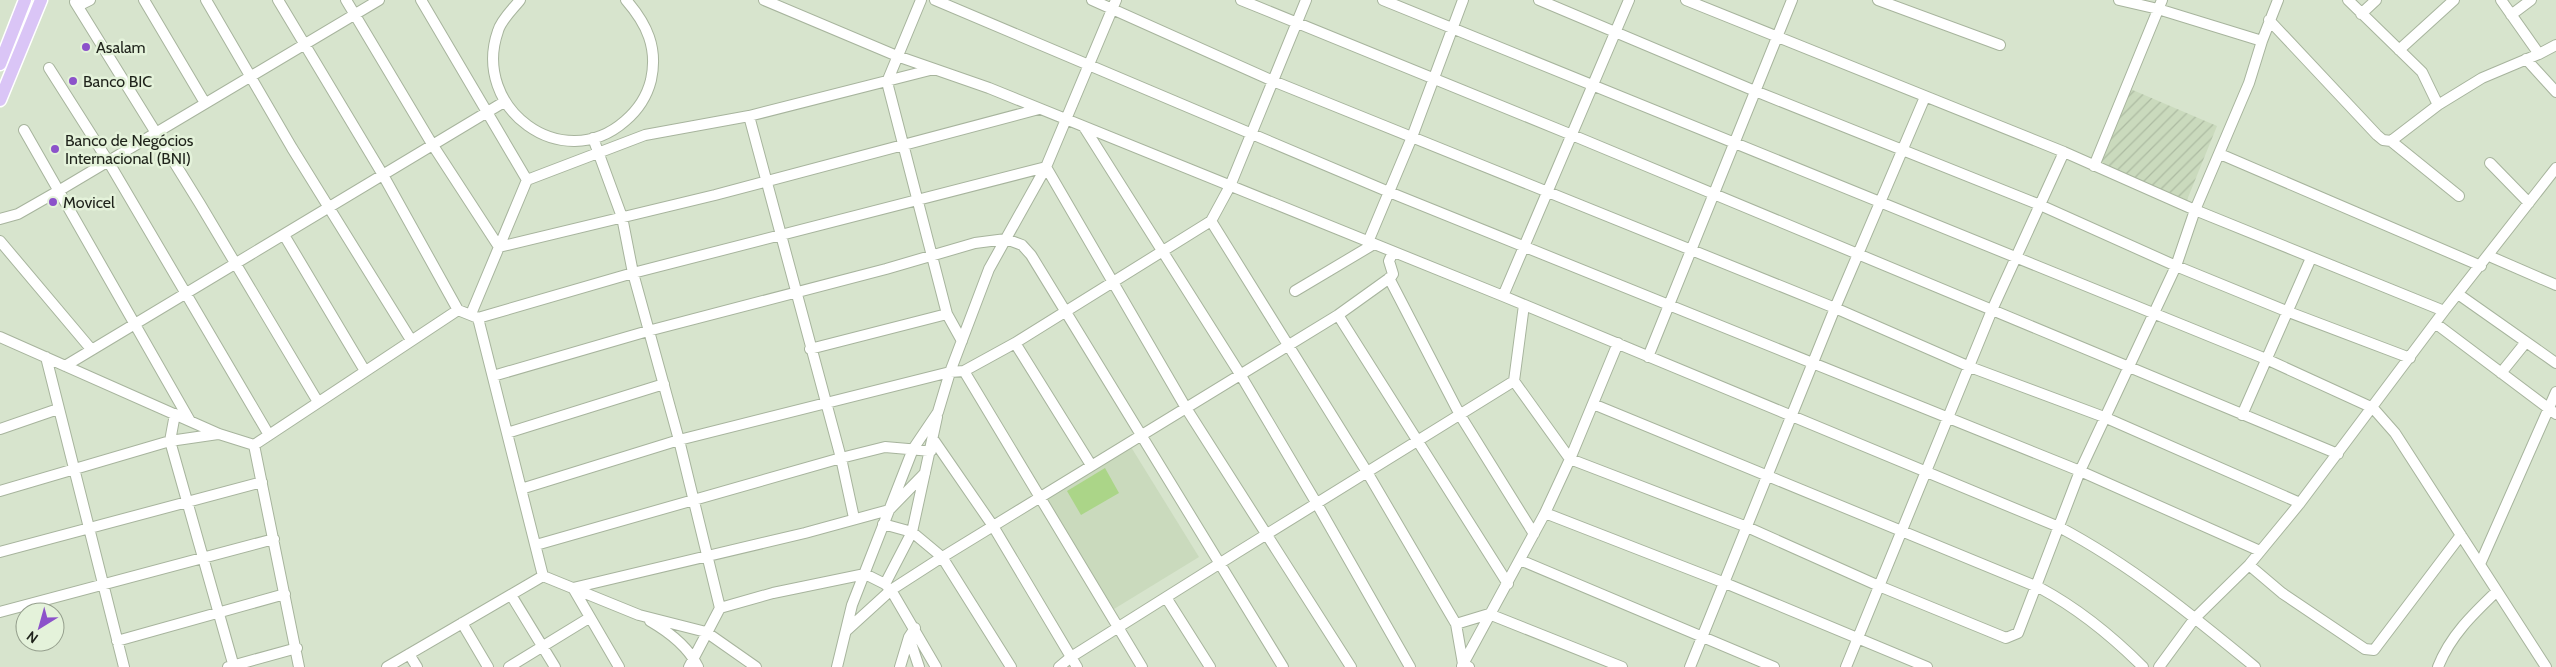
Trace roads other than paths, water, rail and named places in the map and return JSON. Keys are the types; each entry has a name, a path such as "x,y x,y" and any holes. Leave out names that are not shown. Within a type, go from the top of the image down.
{"main road":[{"path":"0,64 26,0"},
{"path":"0,100 41,0"}],"street":[{"path":"90,0 77,4 318,402"},
{"path":"144,0 205,104"},
{"path":"206,0 329,207 411,340"},
{"path":"278,0 383,175 458,310 474,316 917,199 1046,167"},
{"path":"346,0 432,144 499,248"},
{"path":"0,219 18,214 60,190 380,0"},
{"path":"421,0 527,180"},
{"path":"520,0 498,29 492,53 494,78 504,102 517,118 540,133 552,138 573,141 594,138 617,128 636,112 648,90 654,65 652,40 641,17 626,0"},
{"path":"764,0 897,56 1039,109 1503,296 1648,357 1794,415 2059,527 2092,544 2140,576 2255,667"},
{"path":"921,0 887,82 947,314 962,341"},
{"path":"935,0 1389,192 2080,471 2260,551"},
{"path":"1092,0 1114,4 1273,80 1835,308 1970,367 2104,417 2300,503"},
{"path":"1241,0 1713,193 1858,256 2129,366 2338,454"},
{"path":"521,489 679,440 950,372 964,371 1015,343 1113,283 1211,221 1230,186 1306,0"},
{"path":"1383,0 1593,84 1734,144 2016,259 2266,359 2373,408 2395,433 2546,667"},
{"path":"1295,291 1371,243 1463,0"},
{"path":"1539,0 1755,91 2040,205 2176,266 2286,311 2410,358"},
{"path":"1503,296 1629,0"},
{"path":"1686,0 2064,152 2195,210 2444,311"},
{"path":"1648,357 1792,0"},
{"path":"1878,0 2000,45"},
{"path":"2119,0 2160,5 2262,41"},
{"path":"1524,305 1514,381 1570,459 1747,527 1879,586 2006,638 2018,633 2080,471 2104,417 2155,315 2176,266 2195,210 2249,83 2268,20 2278,0"},
{"path":"2348,0 2422,72 2438,105"},
{"path":"2361,14 2376,0"},
{"path":"2399,50 2454,0"},
{"path":"2501,0 2539,54"},
{"path":"2512,15 2531,0"},
{"path":"888,587 912,532 938,412 950,372 989,269 1046,167 1114,4"},
{"path":"2094,166 2160,5"},
{"path":"2268,20 2383,140 2391,140 2438,105 2482,78 2556,45"},
{"path":"2526,59 2556,92"},
{"path":"49,68 108,161 269,435"},
{"path":"543,576 493,376 474,316 527,180 645,135 749,116 934,69"},
{"path":"1690,667 1794,415 1835,308 1925,97"},
{"path":"66,366 91,349 137,325 486,111 504,102"},
{"path":"499,248 766,181 1039,109"},
{"path":"749,116 779,235 841,458 854,518"},
{"path":"1084,127 1240,374 1318,504 1410,667"},
{"path":"24,130 60,190 190,421"},
{"path":"594,138 622,217 633,273 679,440 720,608"},
{"path":"2391,140 2460,196"},
{"path":"1846,667 1950,418 1992,310 2064,152"},
{"path":"2220,154 2481,266"},
{"path":"2490,162 2530,203"},
{"path":"1046,167 1186,408 1351,667"},
{"path":"2160,667 2195,618 2248,565 2300,503 2444,311 2489,256 2556,168"},
{"path":"1211,221 1367,472 1456,624 1464,666"},
{"path":"284,235 365,371"},
{"path":"493,376 648,331 796,293 975,243 1006,239 1022,245 1031,255 1218,564 1283,667"},
{"path":"0,242 91,349"},
{"path":"845,632 888,587 942,557 1338,315 1393,274 1390,261 1393,252"},
{"path":"2489,256 2556,286"},
{"path":"2242,415 2286,311 2311,258"},
{"path":"1389,278 1460,414 1534,534"},
{"path":"2458,294 2556,363"},
{"path":"254,445 458,310"},
{"path":"810,349 947,314"},
{"path":"1338,315 1419,440 1508,584"},
{"path":"2435,324 2552,411"},
{"path":"0,337 219,434 254,445"},
{"path":"2501,373 2526,342"},
{"path":"1015,343 1091,465"},
{"path":"1464,666 1489,614 1508,584 1545,513 1570,459 1618,343"},
{"path":"46,357 124,667"},
{"path":"964,371 1142,667"},
{"path":"1059,667 1119,626 1167,598 1218,564 1318,504 1514,381"},
{"path":"507,433 664,384"},
{"path":"2480,564 2552,411 2556,392"},
{"path":"1593,404 2036,587 2064,601 2112,636 2143,667"},
{"path":"0,429 58,409"},
{"path":"837,667 852,605 888,510 913,448 938,412"},
{"path":"175,414 170,441 219,611 232,666 297,648"},
{"path":"0,491 170,441 219,434"},
{"path":"933,438 993,526 1077,667"},
{"path":"254,445 297,648 299,667"},
{"path":"536,545 693,498 885,447 931,451"},
{"path":"573,588 888,510 926,473"},
{"path":"0,552 262,482"},
{"path":"1545,513 1725,583 1927,667"},
{"path":"883,524 912,532 942,557 1011,667"},
{"path":"2248,565 2298,604 2365,649 2374,650 2461,535"},
{"path":"0,612 274,539"},
{"path":"1520,560 1774,667"},
{"path":"543,576 639,615 666,630 693,664 706,632 720,608 773,593 865,574 888,587 912,633 936,667"},
{"path":"388,667 543,576"},
{"path":"573,588 618,667"},
{"path":"2438,667 2451,642 2467,620 2496,592"},
{"path":"117,641 285,594"},
{"path":"510,595 544,646 555,667"},
{"path":"1167,598 1210,667"},
{"path":"1456,624 1489,614 1622,667"},
{"path":"639,615 706,632 756,667"},
{"path":"509,667 589,618"},
{"path":"462,624 488,667"},
{"path":"900,667 912,633"},
{"path":"912,633 919,667"},
{"path":"409,654 417,667"}],"place":[{"name":"Asalam","path":"86,47"},
{"name":"Banco BIC","path":"73,81"},
{"name":"Banco de Negócios Internacional (BNI)","path":"55,149"},
{"name":"Movicel","path":"53,202"}]}
